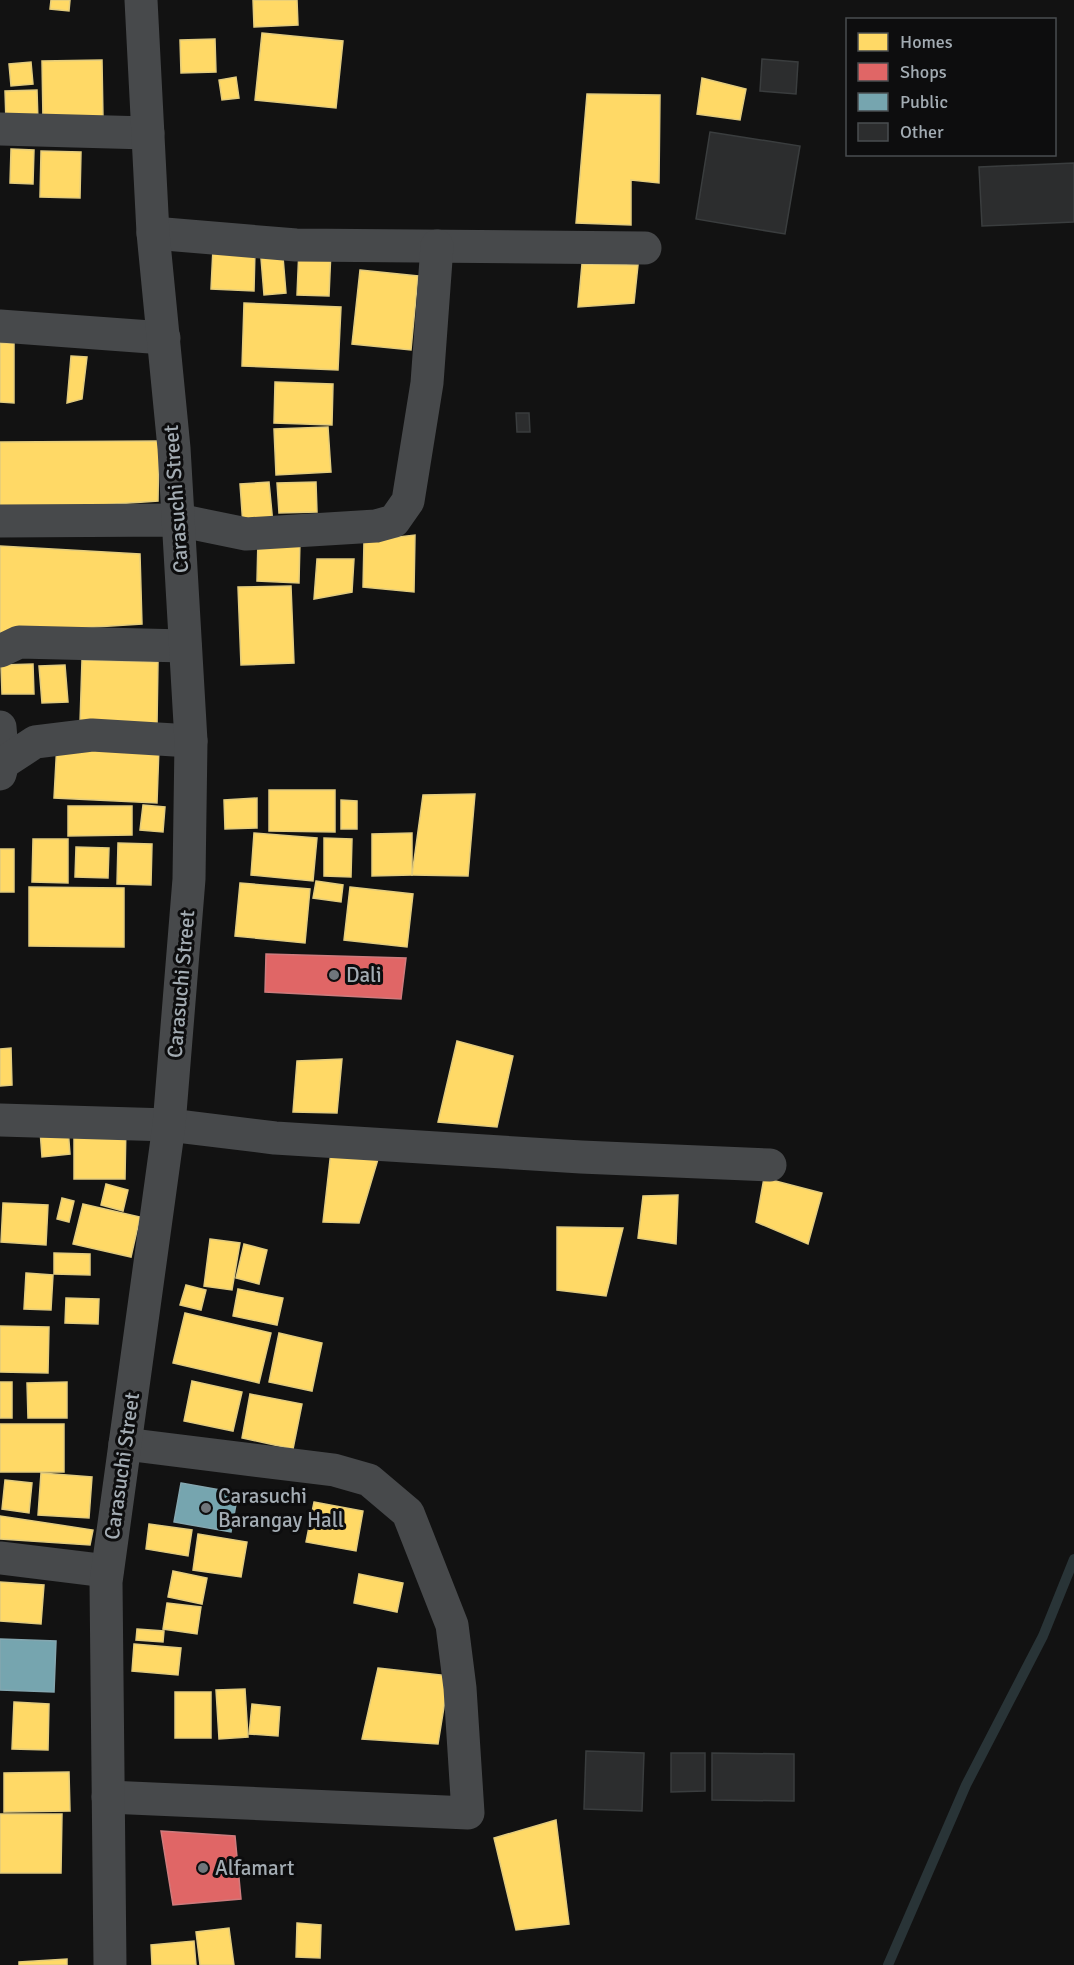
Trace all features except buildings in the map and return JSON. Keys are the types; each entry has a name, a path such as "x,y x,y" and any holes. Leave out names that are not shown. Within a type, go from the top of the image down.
{"street":[{"name":"Carasuchi Street","path":"110,1965 106,1582 169,1125 189,879 191,741 178,520 164,338 153,233 141,0"},
{"path":"0,129 148,133"},
{"path":"153,233 296,244 645,248"},
{"path":"0,520 178,520 246,534 376,526 394,521 408,501 425,395 436,246"},
{"path":"0,326 164,338"},
{"path":"0,651 19,642 185,646"},
{"path":"0,727 2,769"},
{"path":"2,769 35,742 47,740 92,735 191,741"},
{"path":"0,1120 169,1125 275,1138 581,1157 770,1165"},
{"path":"108,1797 468,1813 460,1688 452,1625 408,1513 369,1480 334,1470 125,1444"},
{"path":"0,1558 107,1571"}],"waterway":[{"path":"888,1965 966,1785 1043,1636 1074,1559"}],"place":[{"name":"Dali","path":"334,975"},
{"name":"Carasuchi Barangay Hall","path":"206,1508"},
{"name":"Alfamart","path":"203,1868"}]}
